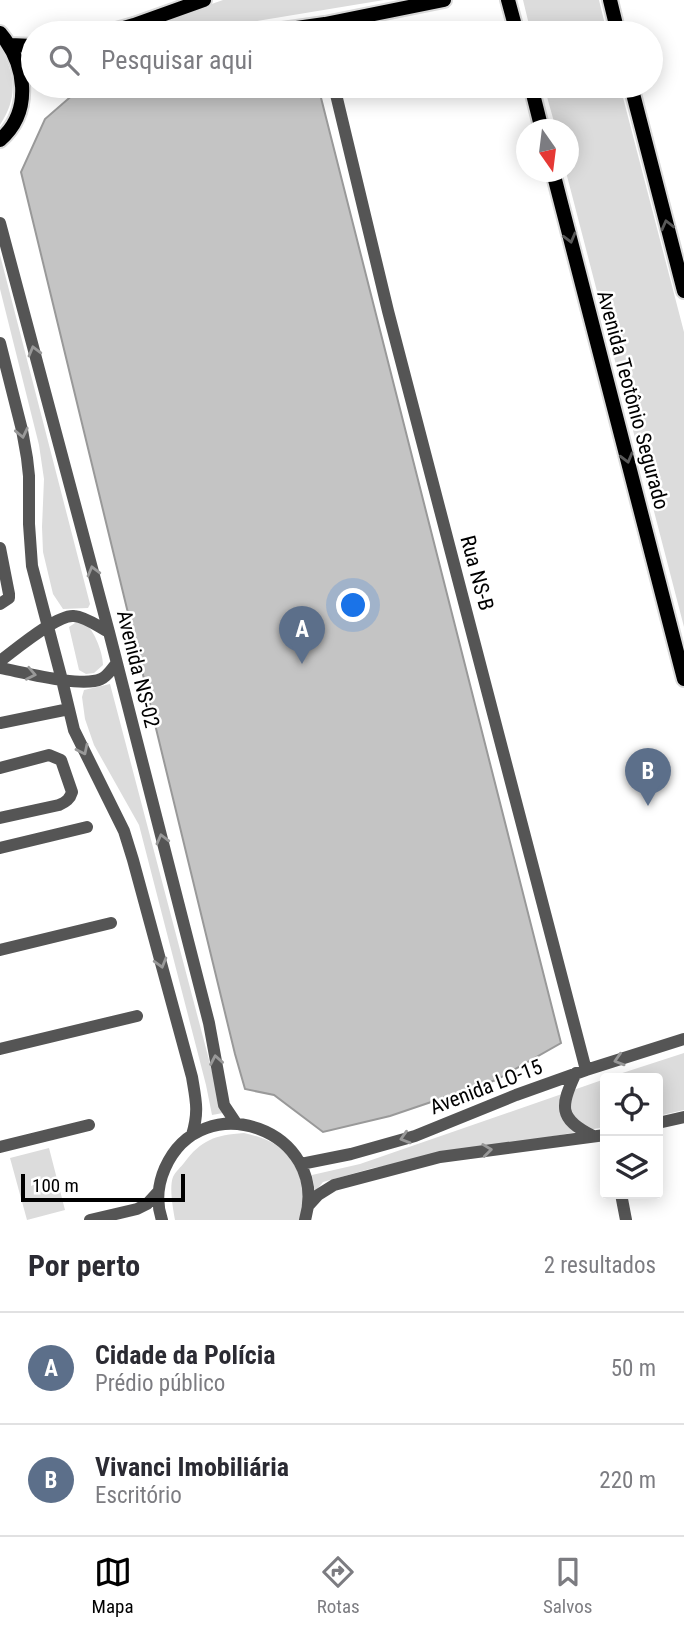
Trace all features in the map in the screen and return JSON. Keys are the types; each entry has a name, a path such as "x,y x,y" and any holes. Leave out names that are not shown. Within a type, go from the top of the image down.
{"main road":[{"path":"145,21 204,0"},
{"path":"359,21 444,0"},
{"path":"508,0 514,21"},
{"path":"610,0 615,21"},
{"path":"5,39 21,70"},
{"path":"0,140 12,126 24,98"},
{"path":"533,98 539,119"},
{"path":"634,98 684,291"},
{"name":"Avenida Teotônio Segurado","path":"556,182 684,679"}],"street":[{"name":"Rua NS-B","path":"337,98 581,1072"},
{"name":"Avenida NS-02","path":"0,223 209,1023 224,1105 236,1123"},
{"path":"0,343 24,439 29,476 29,524 33,566 74,730 124,831 133,860 191,1077 197,1107 192,1135"},
{"path":"0,550 9,594 9,598 0,604"},
{"path":"0,661 48,625 64,617 73,615 83,618 109,632"},
{"path":"0,668 87,682 105,677 117,663"},
{"path":"0,723 69,709"},
{"path":"0,768 49,755 55,757 61,760 72,792 66,802 59,805 0,818"},
{"path":"0,848 87,827"},
{"path":"0,950 111,923"},
{"path":"0,1049 137,1016"},
{"name":"Avenida LO-15","path":"301,1164 351,1154 415,1136 581,1072 682,1041"},
{"path":"581,1072 565,1096 567,1118 575,1128 599,1136"},
{"path":"663,1122 684,1118"},
{"path":"162,1220 158,1192 162,1175 179,1146 206,1128 236,1123 255,1126 272,1134 287,1145 301,1164 308,1190 305,1220"},
{"path":"0,1147 89,1125"},
{"path":"308,1206 318,1195 334,1185 440,1157 599,1136"},
{"path":"90,1220 138,1209 158,1192"},
{"path":"622,1199 626,1220"}],"shaded area":[{"path":"223,0 384,0 257,21 163,21"},
{"path":"523,0 599,0 604,21 528,21"},
{"path":"0,47 9,67 13,86 10,105 0,125"},
{"path":"547,98 623,98 684,332 684,627 569,182 579,182 579,119 553,119"},
{"path":"0,255 90,604 88,608 63,609 53,594 43,552 44,479 39,445 0,289"},
{"path":"81,620 93,633 101,653 103,665 94,673 86,674 79,670 69,627"},
{"path":"110,684 223,1113 212,1115 139,825 94,745 85,719 82,697 84,690"},
{"path":"684,1053 684,1110 663,1115 663,1073 622,1073"},
{"path":"600,1081 600,1128 373,1168 323,1182 315,1192 312,1175 360,1164"},
{"path":"244,1133 276,1145 293,1163 303,1191 299,1220 175,1220 171,1186 177,1171 196,1149 210,1140"},
{"path":"49,1148 65,1210 27,1220 10,1158"}],"building":[{"path":"69,98 321,98 561,1043 496,1080 390,1116 323,1132 274,1095 245,1089 21,172 45,119"}],"place":[{"name":"Cidade da Polícia","path":"302,664"},
{"name":"Vivanci Imobiliária","path":"648,806"}]}
